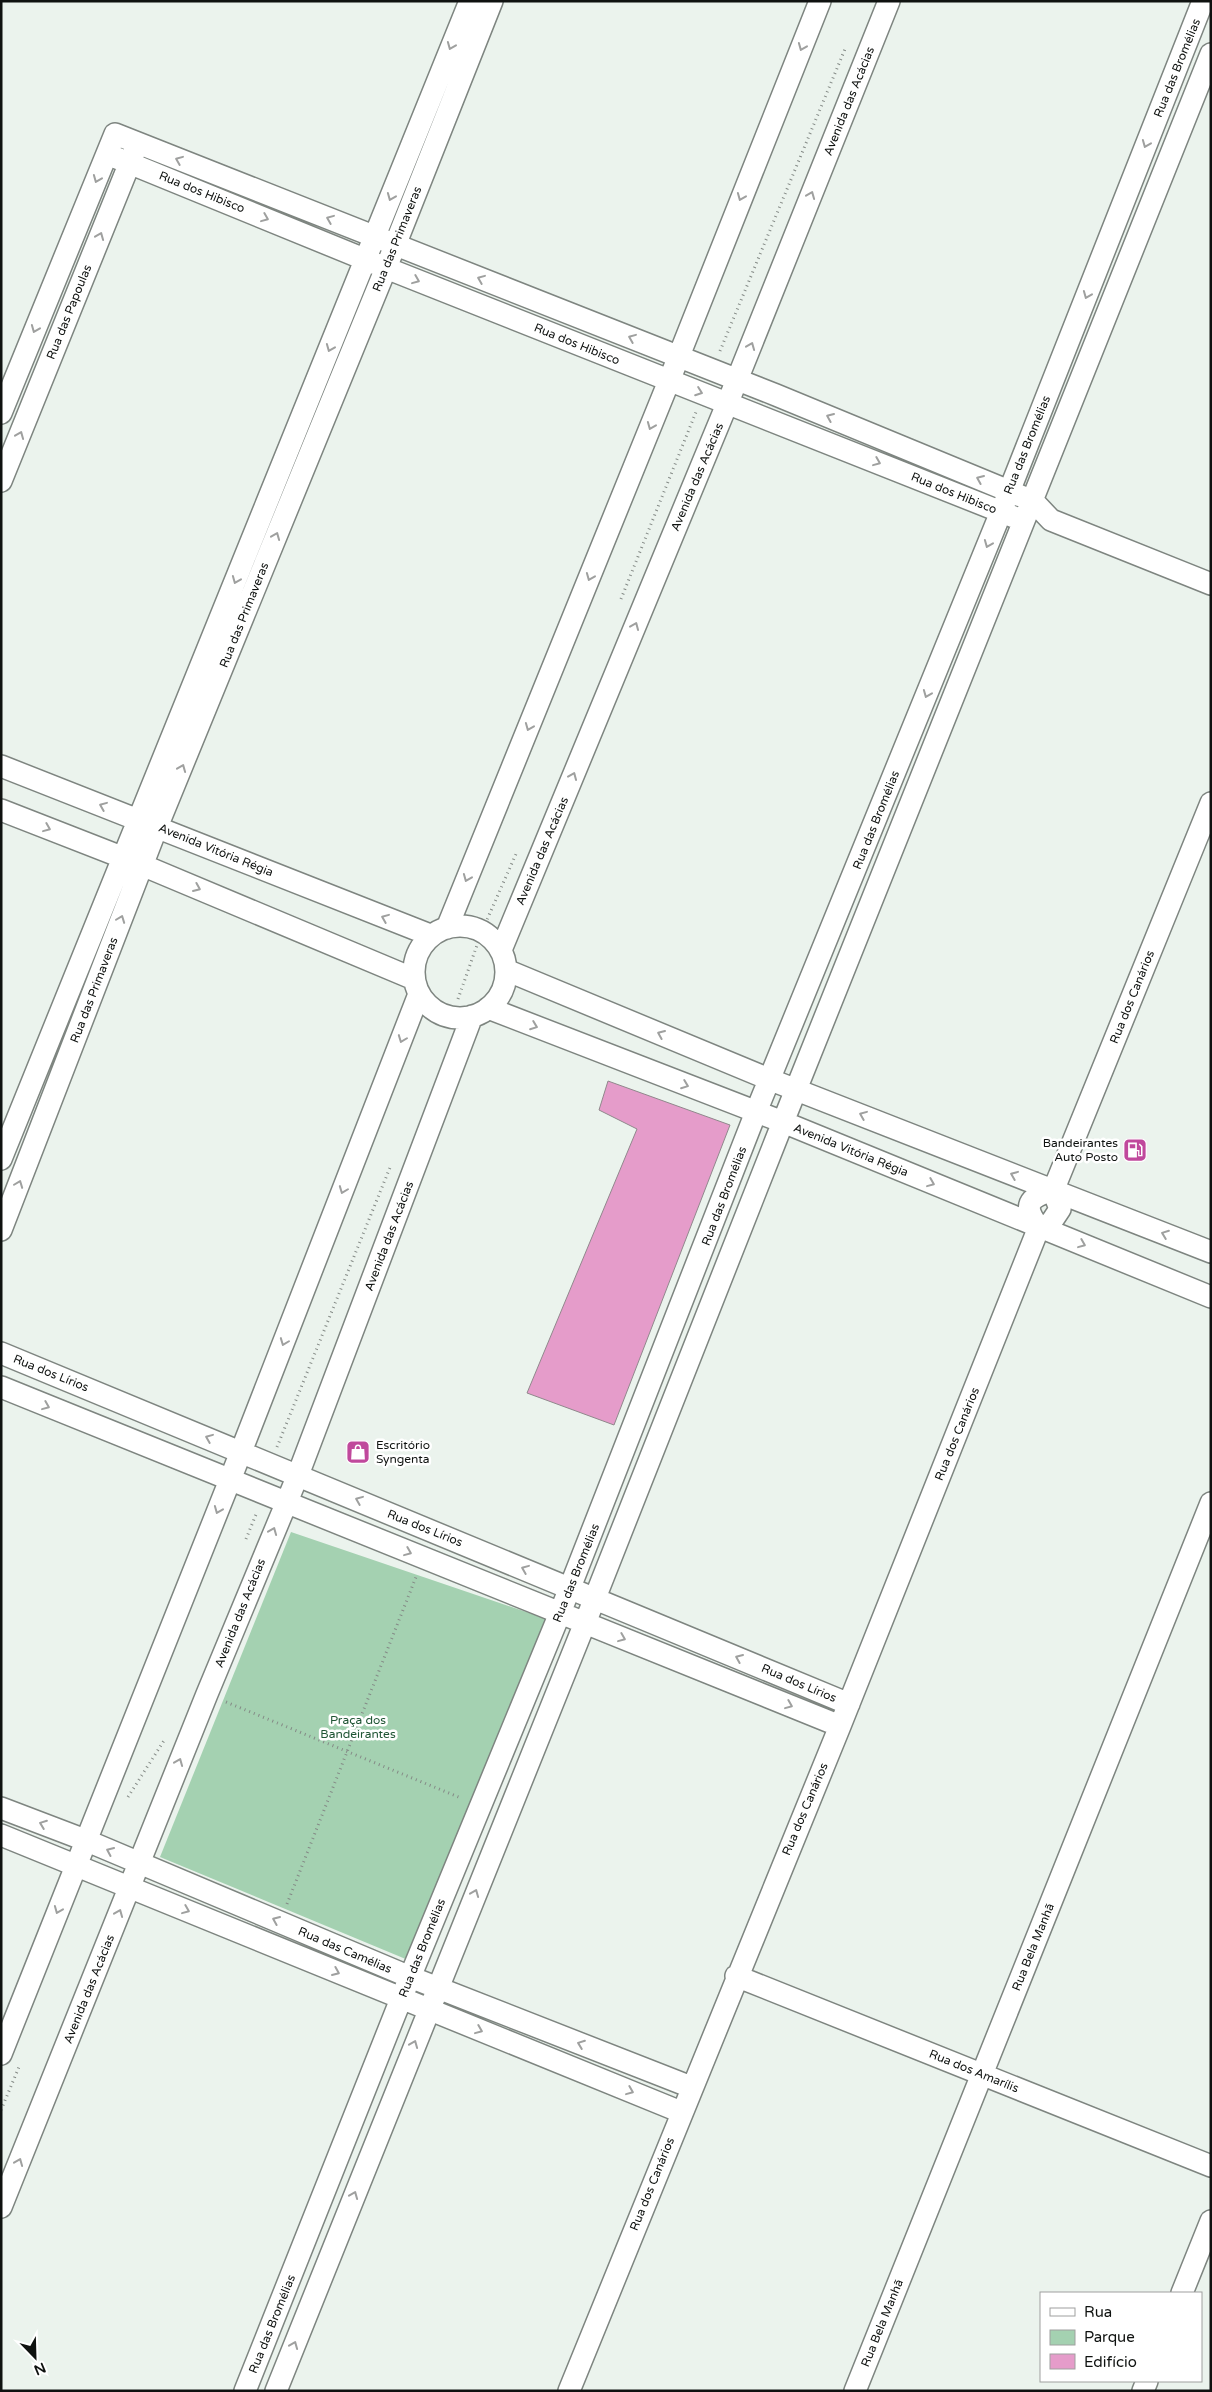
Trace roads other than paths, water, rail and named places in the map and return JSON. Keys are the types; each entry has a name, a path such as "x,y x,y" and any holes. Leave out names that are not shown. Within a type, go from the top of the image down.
{"street":[{"name":"Rua das Primaveras","path":"1,1159 132,862 386,268 384,241 470,1"},
{"name":"Rua das Primaveras","path":"148,824 366,260 384,241 492,1"},
{"path":"438,932 471,927 482,931 493,940 504,960 505,985 498,998 480,1012 450,1018 428,1005 417,986 415,965 420,951 438,932 669,381 820,1"},
{"name":"Avenida das Acácias","path":"504,960 888,1"},
{"name":"Rua das Bromélias","path":"245,2391 401,1999 560,1613 756,1112 1001,512 1203,1"},
{"name":"Rua das Bromélias","path":"276,2391 428,2009 595,1598 796,1089 1211,54"},
{"name":"Rua dos Hibisco","path":"115,134 134,153 366,260 1001,512 1025,521 1051,520 1211,584"},
{"name":"Rua das Papoulas","path":"1,413 115,134"},
{"name":"Rua dos Hibisco","path":"107,154 134,153 384,241 678,356 1033,501 1051,520"},
{"name":"Rua das Papoulas","path":"1,481 134,153"},
{"name":"Avenida Vitória Régia","path":"1,766 148,824 438,932"},
{"name":"Rua dos Canários","path":"1053,1191 1211,803"},
{"path":"1,810 132,862 417,986"},
{"name":"Rua das Primaveras","path":"1,1230 132,862"},
{"path":"504,960 770,1080 1211,1252"},
{"path":"1,2054 241,1452 417,986"},
{"name":"Avenida das Acácias","path":"1,2207 207,1694 285,1502 298,1475 480,1012"},
{"name":"Avenida Vitória Régia","path":"480,1012 783,1122 1211,1297"},
{"path":"1039,1227 1031,1218 1029,1208 1032,1200 1041,1194 1053,1191"},
{"name":"Rua dos Canários","path":"568,2391 736,1976 849,1704 1039,1227"},
{"name":"Rua dos Lírios","path":"1,1353 849,1704"},
{"name":"Rua dos Lírios","path":"1,1387 840,1726"},
{"name":"Rua Bela Manhã","path":"855,2391 1211,1503"},
{"name":"Rua das Camélias","path":"1,1808 86,1840 437,1988 691,2087"},
{"name":"Rua das Camélias","path":"1,1835 681,2112"},
{"name":"Rua dos Amarílis","path":"736,1976 1211,2166"},
{"path":"1182,2292 1211,2221"}],"place":[{"name":"Bandeirantes Auto Posto","path":"1135,1150"},
{"name":"Escritório Syngenta","path":"358,1452"}],"park label":[{"name":"Praça dos Bandeirantes","path":"358,1727"}]}
